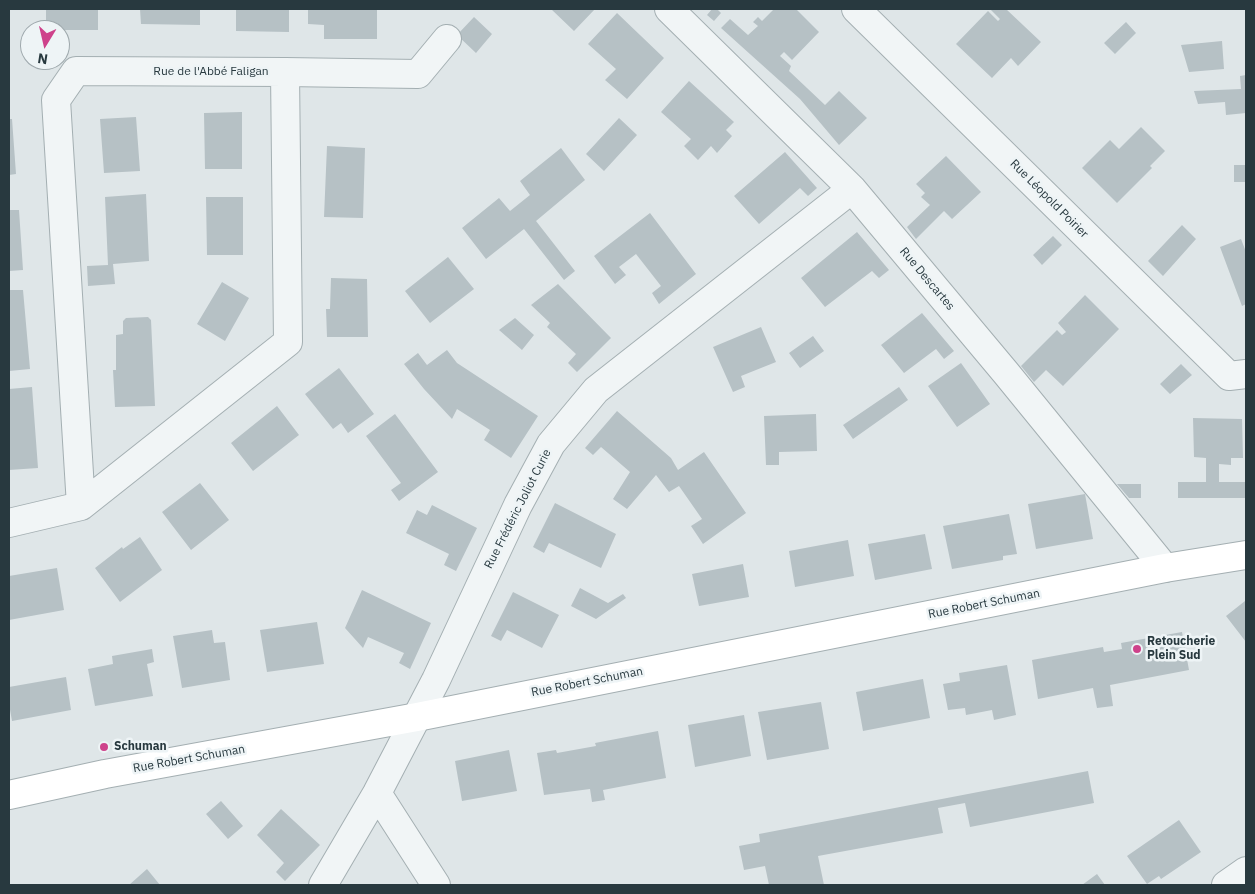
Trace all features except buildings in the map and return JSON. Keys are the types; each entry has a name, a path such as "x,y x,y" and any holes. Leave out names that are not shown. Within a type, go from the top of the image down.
{"street":[{"name":"Rue Descartes","path":"669,9 852,189 1006,373 1165,568"},
{"name":"Rue Léopold Poirier","path":"856,9 1229,376 1246,374"},
{"path":"285,72 418,74 447,39"},
{"name":"Rue de l'Abbé Faligan","path":"9,523 81,506 288,342 285,72 76,71 56,100 81,506"},
{"name":"Rue Frédéric Joliot Curie","path":"323,885 377,793 436,680 518,505 551,444 596,390 852,189"},
{"name":"Rue Robert Schuman","path":"9,795 105,774 417,716 1165,568 1246,555"},
{"path":"377,793 436,885"},
{"path":"1226,885 1246,871"}],"place":[{"name":"Retoucherie Plein Sud","path":"1137,649"},
{"name":"Schuman","path":"104,747"}]}
